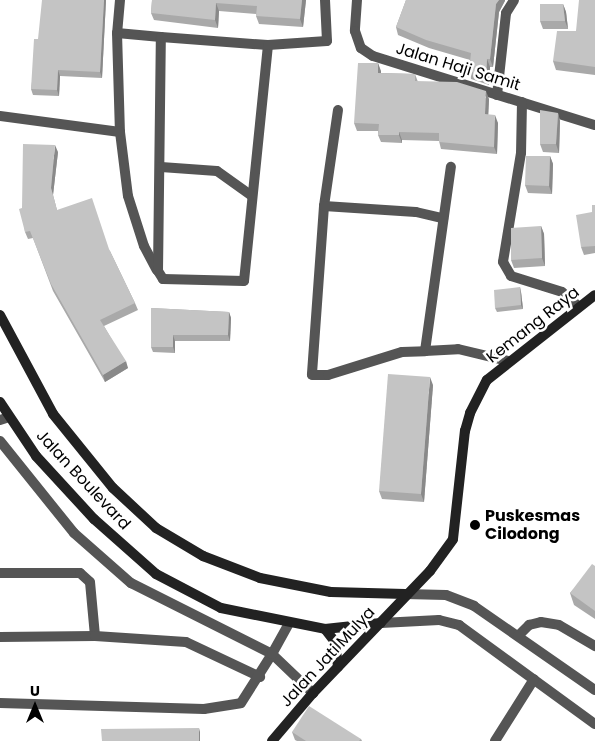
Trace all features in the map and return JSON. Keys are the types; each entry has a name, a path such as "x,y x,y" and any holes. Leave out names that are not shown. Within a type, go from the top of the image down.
{"main road":[{"name":"Kemang Raya","path":"405,594 430,571 453,538 470,413 487,380 508,361 578,306 595,295"},
{"name":"Jalan Boulevard","path":"0,315 53,414 113,488 156,528 203,556 260,578 331,592 405,594"},
{"name":"Jalan Boulevard","path":"0,402 4,419 36,456 94,519 156,574 221,608 289,623 326,629 381,623"},
{"name":"Jalan Jati Mulya","path":"272,741 312,693 381,623 405,594"},
{"path":"326,629 334,642 338,667"}],"street":[{"path":"120,0 117,33 120,132 128,196 144,246 158,271 167,280 243,282 268,45"},
{"path":"117,33 268,45 327,40 326,0"},
{"name":"Jalan Haji Samit","path":"357,0 355,31 361,48 368,53 595,125"},
{"path":"497,95 506,13 514,0"},
{"path":"158,271 161,167 158,123 161,37"},
{"path":"522,102 521,153 502,262 511,276 562,292 578,306"},
{"path":"338,110 324,206 312,375 328,375 402,352 458,349 508,361"},
{"path":"0,116 120,132"},
{"path":"161,167 217,171 252,196"},
{"path":"425,351 451,167"},
{"path":"324,206 416,212 443,218"},
{"path":"0,441 74,533 130,583 272,654 312,693"},
{"path":"0,573 80,573 90,582 95,636"},
{"path":"405,594 446,595 474,606 595,690"},
{"path":"381,623 439,620 459,625 595,724"},
{"path":"518,636 530,625 541,622 560,625 595,646"},
{"path":"0,703 204,709 240,703 260,677 289,623"},
{"path":"0,637 95,636 186,642 260,677"},
{"path":"495,741 534,679"}],"building":[{"path":"42,0 104,0 100,72 58,70 57,90 31,89 34,39 38,39"},
{"path":"152,0 302,0 300,19 256,16 257,6 216,3 215,20 151,13"},
{"path":"406,0 499,0 496,4 490,59 487,59 486,77 469,71 471,53 426,40 396,27"},
{"path":"579,0 595,0 595,67 553,61 557,31 576,31"},
{"path":"540,4 563,4 565,21 540,21"},
{"path":"358,63 378,63 378,73 415,74 415,81 457,82 486,91 485,114 495,115 494,147 439,142 439,133 399,132 399,135 378,135 379,124 354,123"},
{"path":"540,110 558,113 556,144 540,144"},
{"path":"23,144 55,145 51,188 57,210 92,198 109,249 135,303 100,320 126,361 103,375 51,284 30,231 25,232 19,209 22,208"},
{"path":"526,156 550,156 549,186 525,185"},
{"path":"592,205 595,205 595,246 581,247 576,215 592,212"},
{"path":"541,226 542,258 511,260 511,228"},
{"path":"520,287 521,305 495,308 494,290"},
{"path":"151,308 229,312 228,335 173,335 173,347 151,347"},
{"path":"388,374 430,377 421,494 379,491"},
{"path":"592,564 595,566 595,611 570,593"},
{"path":"309,706 361,739 359,741 306,741 292,732"},
{"path":"199,728 199,741 102,741 101,729"}],"place":[{"name":"Puskesmas Cilodong","path":"475,525"}]}
